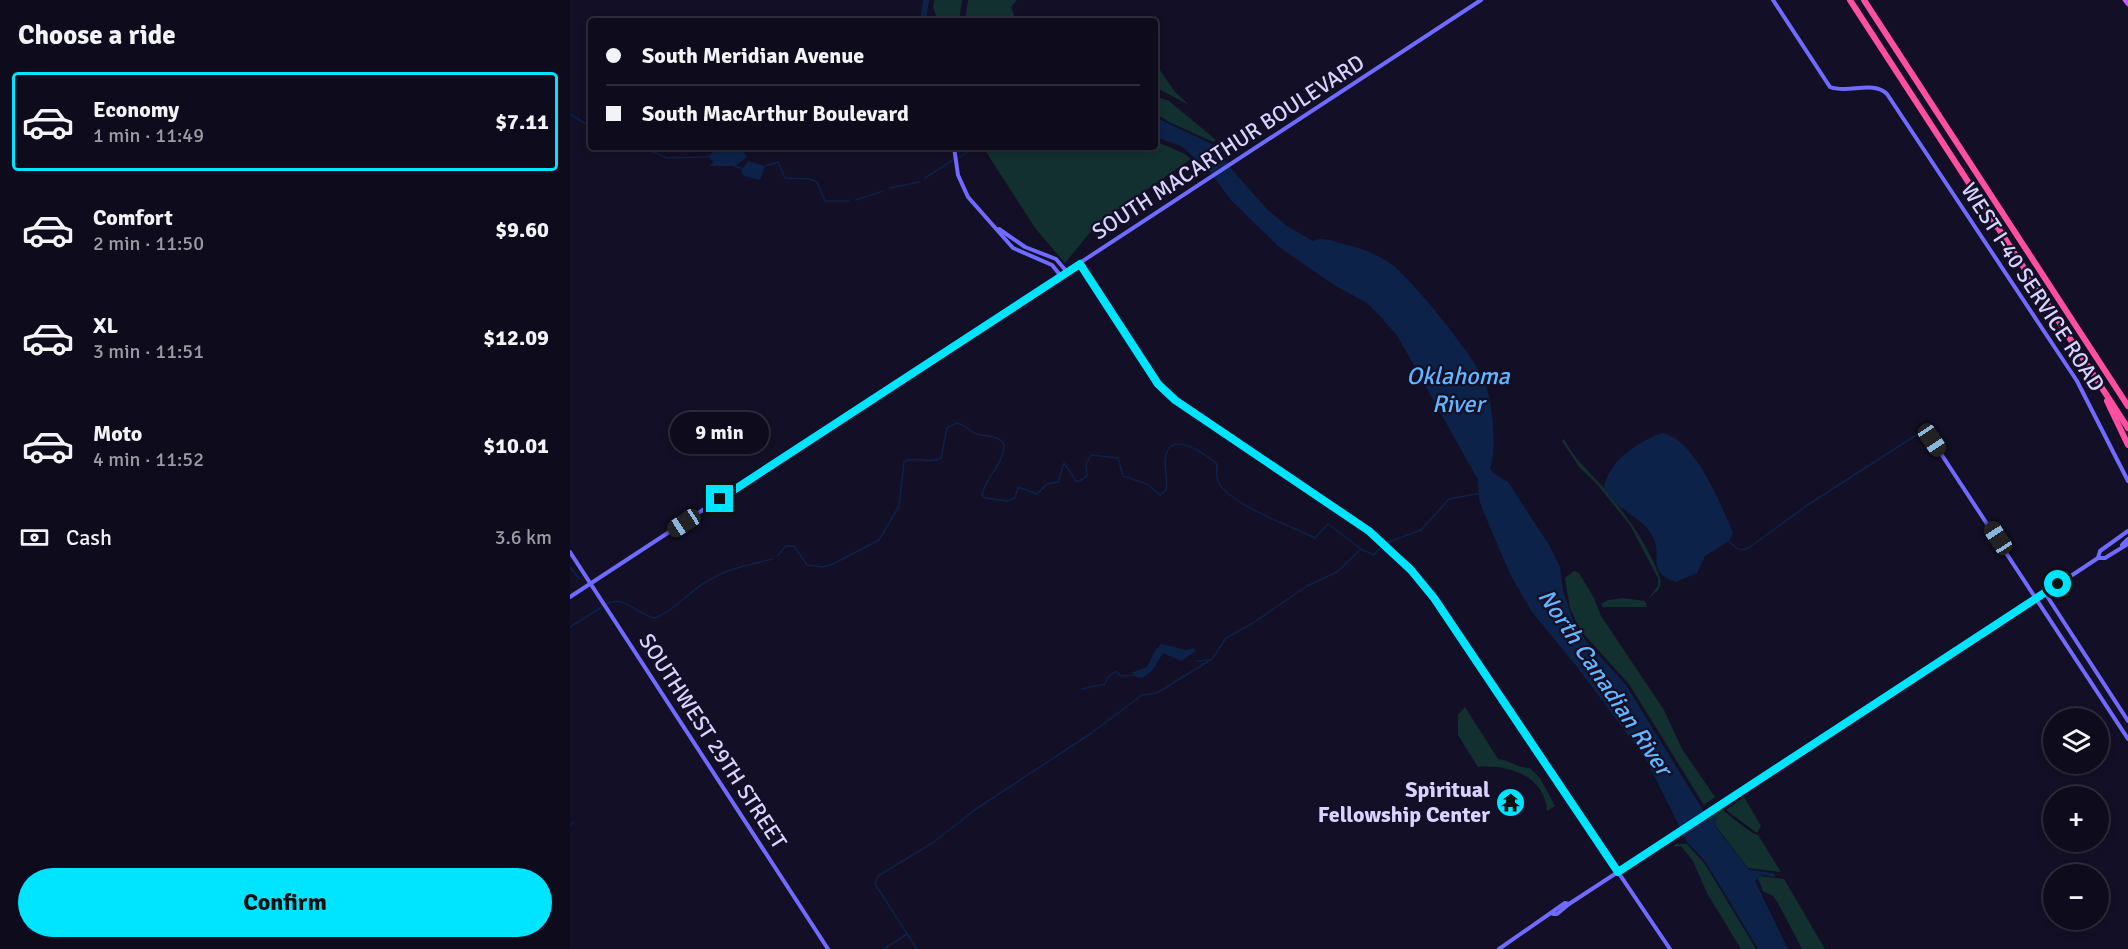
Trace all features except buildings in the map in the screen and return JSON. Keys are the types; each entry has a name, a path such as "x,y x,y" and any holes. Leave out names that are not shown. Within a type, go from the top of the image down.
{"highway":[{"path":"1850,0 2128,428"},
{"path":"1864,0 2128,406"},
{"path":"2111,380 2128,400"},
{"path":"2098,381 2128,445"}],"main road":[{"name":"SOUTH MACARTHUR BOULEVARD","path":"570,597 1481,0"},
{"name":"WEST I-40 SERVICE ROAD","path":"1773,0 1830,87 1838,89 1875,88 1884,91 1986,240 2077,381 2128,481"},
{"path":"2126,0 2128,4"},
{"path":"955,150 962,187 1013,248 1052,265 1061,276"},
{"path":"998,228 1025,247 1056,259 1067,273"},
{"path":"1038,258 1041,252"},
{"path":"1080,264 1158,384 1175,400 1369,531 1400,559 1434,598 1670,949"},
{"path":"1932,440 2128,739"},
{"path":"2098,558 2100,551 2128,531"},
{"path":"1499,949 1553,914 1555,910 1569,904 2098,558 2105,558 2128,541"},
{"name":"SOUTHWEST 29TH STREET","path":"570,552 828,949"},
{"path":"2045,593 2128,721"},
{"path":"2051,620 2059,615"}],"green space":[{"path":"934,0 962,0 959,18 937,18 933,7"},
{"path":"968,0 1017,0 1011,7 1015,18 965,18"},
{"path":"1158,67 1175,92 1189,105 1158,89"},
{"path":"1158,97 1169,101 1216,140 1213,142 1158,115"},
{"path":"1158,142 1191,159 1097,224 1065,263 1035,228 985,150 1158,150"},
{"path":"1564,439 1577,458 1619,507 1650,556 1661,581 1659,589 1648,599 1658,586 1658,578 1630,525 1596,483 1580,468 1562,441"},
{"path":"1574,571 1579,573 1594,598 1601,616 1664,710 1682,749 1715,797 1704,805 1629,684 1580,630 1570,608 1565,578"},
{"path":"1623,598 1645,601 1647,607 1603,607 1601,604 1608,600"},
{"path":"1465,707 1498,759 1530,768 1540,778 1555,806 1547,811 1540,789 1523,775 1501,768 1478,767 1458,735 1458,715"},
{"path":"1744,797 1761,826 1757,833 1726,810"},
{"path":"1722,809 1745,828 1758,835 1781,872 1748,868 1715,825 1717,817 1709,820 1708,817"},
{"path":"1675,844 1687,844 1705,864 1756,949 1741,949 1707,893 1693,861 1681,846 1674,847"},
{"path":"1761,876 1784,879 1825,949 1802,949 1778,903 1773,896 1763,891 1758,878"}],"water":[{"name":"Oklahoma River","path":"1158,118 1214,145 1234,172 1267,209 1287,226 1313,241 1326,239 1353,246 1390,263 1412,284 1454,334 1483,377 1486,386 1494,436 1490,468 1493,473 1508,482 1549,545 1560,567 1563,591 1574,623 1587,642 1626,685 1709,820 1717,817 1715,826 1749,870 1773,873 1776,877 1762,875 1755,881 1788,949 1758,949 1705,861 1687,842 1646,759 1577,667 1532,612 1510,574 1484,513 1479,499 1478,480 1398,337 1367,303 1334,285 1279,247 1230,199 1207,168 1181,146 1158,138"},
{"path":"715,150 742,150 747,157 735,166 709,166 714,162 708,157"},
{"path":"748,161 765,166 760,180 744,176 741,171"},
{"path":"1662,433 1674,438 1695,459 1714,490 1733,533 1729,541 1705,556 1697,573 1676,582 1667,578 1658,568 1656,544 1648,530 1615,502 1604,487 1607,477 1618,460 1643,441"},
{"path":"1161,644 1186,650 1194,648 1196,651 1181,661 1163,653 1152,671 1142,678 1133,676 1133,672 1147,667"}],"waterway":[{"name":"North Canadian River","path":"923,18 926,0"},
{"path":"570,114 588,125"},
{"path":"648,150 667,158 708,157"},
{"path":"960,157 970,150"},
{"path":"925,178 953,160"},
{"path":"766,166 778,162 785,178 810,179 817,182 825,201 849,201"},
{"path":"734,166 743,169"},
{"path":"890,188 919,182"},
{"path":"856,200 883,191"},
{"path":"778,555 786,546 794,546 807,565 822,567 833,564 879,540 899,506 904,462 913,459 931,461 941,458 947,428 957,423 974,433 995,437 1004,445 1001,459 984,488 982,495 985,498 1007,501 1015,498 1018,487 1037,494 1047,484 1058,482 1064,463 1076,481 1080,481 1087,476 1086,464 1091,455 1118,458 1123,476 1147,484 1160,495 1166,490 1167,451 1179,444 1195,449 1217,464 1217,478 1221,487 1244,505 1315,538 1328,524 1361,549 1374,555 1382,546"},
{"path":"1728,540 1740,550 1750,547 1806,506 1921,432"},
{"path":"1386,543 1421,530 1449,499 1481,493"},
{"path":"917,949 875,884 878,876 934,842 976,809 1090,734 1142,695 1157,693 1212,659 1226,638 1253,623 1307,586 1337,572 1360,550"},
{"path":"606,604 619,602 655,618 670,610 702,584 724,572 772,559"},
{"path":"570,567 579,579"},
{"path":"570,627 602,607"},
{"path":"1197,661 1209,660"},
{"path":"1082,689 1105,684 1108,677 1116,671 1121,676 1134,675"},
{"path":"570,825 574,822"},
{"path":"884,949 907,934"}],"place":[{"name":"Spiritual Fellowship Center","path":"1511,802"}],"route":[{"path":"720,499 1080,264 1158,384 1175,400 1191,413 1369,531 1411,570 1434,598 1618,872 2058,584"}]}
